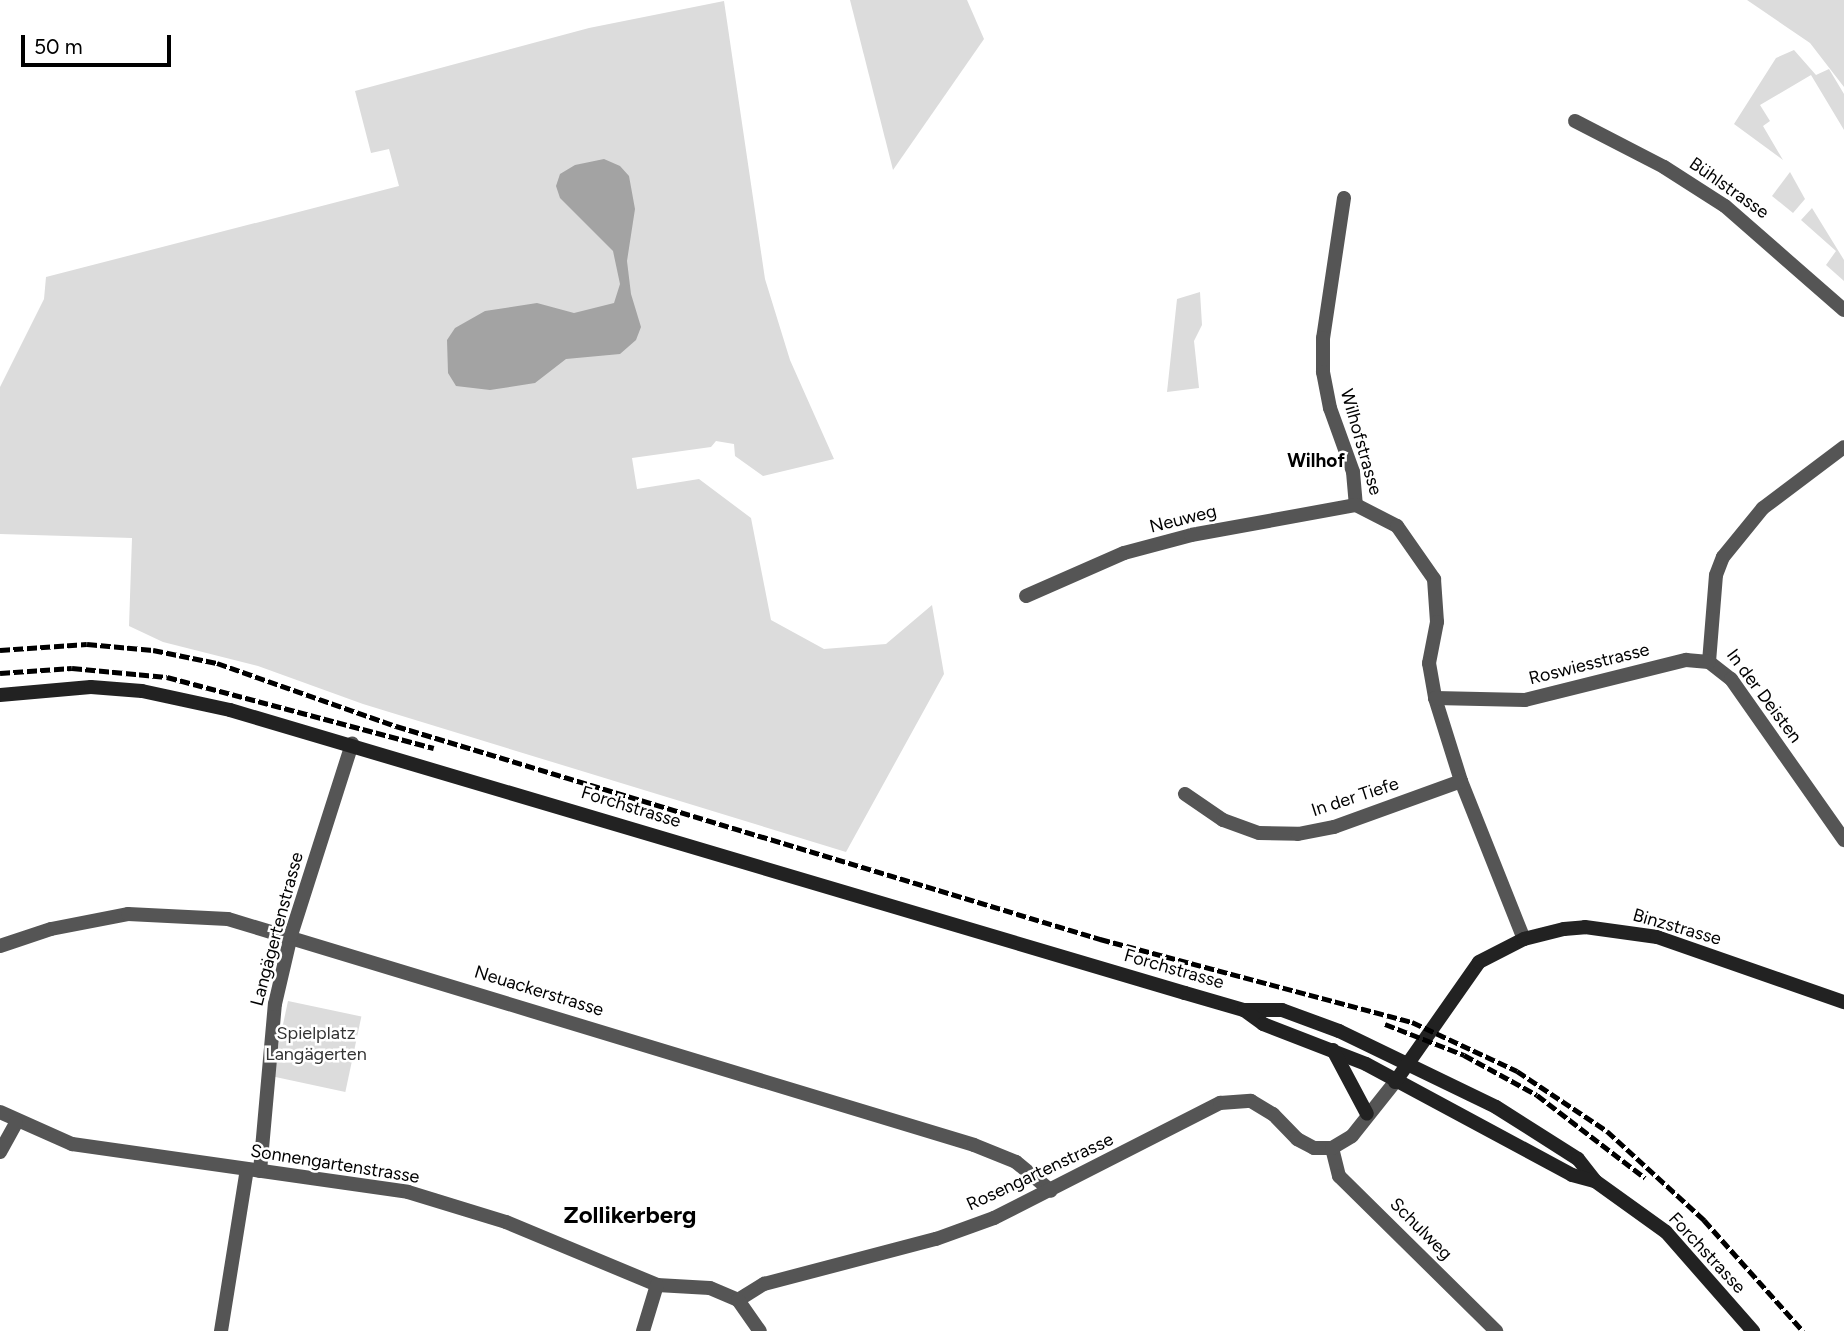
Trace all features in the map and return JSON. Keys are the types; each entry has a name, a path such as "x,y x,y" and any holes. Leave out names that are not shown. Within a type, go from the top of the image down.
{"main road":[{"name":"Forchstrasse","path":"0,695 62,687 142,691 352,744 1244,1010 1282,1010 1407,1062 1545,1137 1578,1159 1595,1181 1666,1232 1753,1331"},
{"name":"Binzstrasse","path":"1395,1082 1479,962 1524,939 1585,927 1630,931 1844,1002"},
{"name":"Forchstrasse","path":"1244,1010 1264,1024 1333,1050 1572,1175 1595,1181"},
{"path":"1333,1050 1367,1114"}],"street":[{"name":"Bühlstrasse","path":"1575,121 1725,206 1805,271 1844,310"},
{"name":"Wilhofstrasse","path":"1344,198 1323,338 1323,372 1330,408 1353,472 1356,505 1397,526 1434,579 1437,622 1429,663 1435,698 1461,781 1524,939"},
{"name":"In der Deisten","path":"1844,447 1763,508 1733,541 1716,575 1710,662 1731,679 1844,840"},
{"name":"Neuweg","path":"1026,596 1124,554 1191,536 1356,505"},
{"name":"Roswiesstrasse","path":"1435,698 1525,700 1686,660 1710,662"},
{"name":"Langägertenstrasse","path":"221,1331 254,1170 269,1031 291,935 352,744"},
{"name":"In der Tiefe","path":"1185,794 1223,820 1259,832 1298,834 1334,827 1461,781"},
{"name":"Neuackerstrasse","path":"0,946 51,929 128,914 212,916 291,935 974,1145 1016,1162 1051,1191"},
{"path":"1332,1148 1352,1136 1395,1082"},
{"name":"Rosengartenstrasse","path":"738,1300 764,1284 936,1239 1051,1191 1220,1103 1238,1100 1273,1114 1297,1139 1314,1148 1332,1148"},
{"name":"Sonnengartenstrasse","path":"0,1112 16,1123 72,1144 408,1192 506,1222 657,1285"},
{"path":"0,1152 16,1123"},
{"name":"Schulweg","path":"1332,1148 1339,1176 1496,1331"},
{"path":"643,1331 657,1285 710,1289 738,1300 760,1331"}],"green space":[{"path":"850,0 967,0 984,39 893,170"},
{"path":"1747,0 1844,0 1844,87 1810,43"},
{"path":"724,1 765,279 790,360 834,459 763,476 735,456 734,444 716,441 711,447 632,458 637,489 699,479 751,518 771,620 824,649 886,644 932,605 944,674 846,852 363,704 258,666 163,642 129,626 132,538 0,534 0,387 44,299 46,277 399,186 389,149 371,153 355,91 589,28"},
{"path":"1794,50 1816,75 1829,69 1844,94 1844,130 1811,75 1760,105 1770,121 1763,126 1783,160 1734,124 1776,58"},
{"path":"1790,172 1805,199 1793,213 1772,196"},
{"path":"1812,208 1844,260 1844,281 1826,265 1836,251 1801,220"},
{"path":"1200,292 1202,325 1194,341 1199,388 1167,392 1177,299"},
{"name":"Spielplatz Langägerten","path":"288,1001 361,1017 345,1092 272,1076"}],"shaded area":[{"path":"604,159 620,166 629,176 635,209 627,261 631,294 641,327 636,340 620,354 566,359 535,383 490,390 456,386 448,373 447,340 455,328 485,311 537,303 574,313 614,303 620,284 613,251 560,198 556,186 560,174 575,165"}],"railway":[{"path":"0,650 87,644 153,650 217,663 396,726 1100,939 1412,1022 1517,1071 1607,1131 1704,1220 1803,1331"},
{"path":"0,673 72,668 167,677 434,748"},
{"path":"1385,1024 1464,1055 1537,1095 1645,1178"}],"district":[{"name":"Wilhof","path":"1316,461"},
{"name":"Zollikerberg","path":"630,1215"}]}
